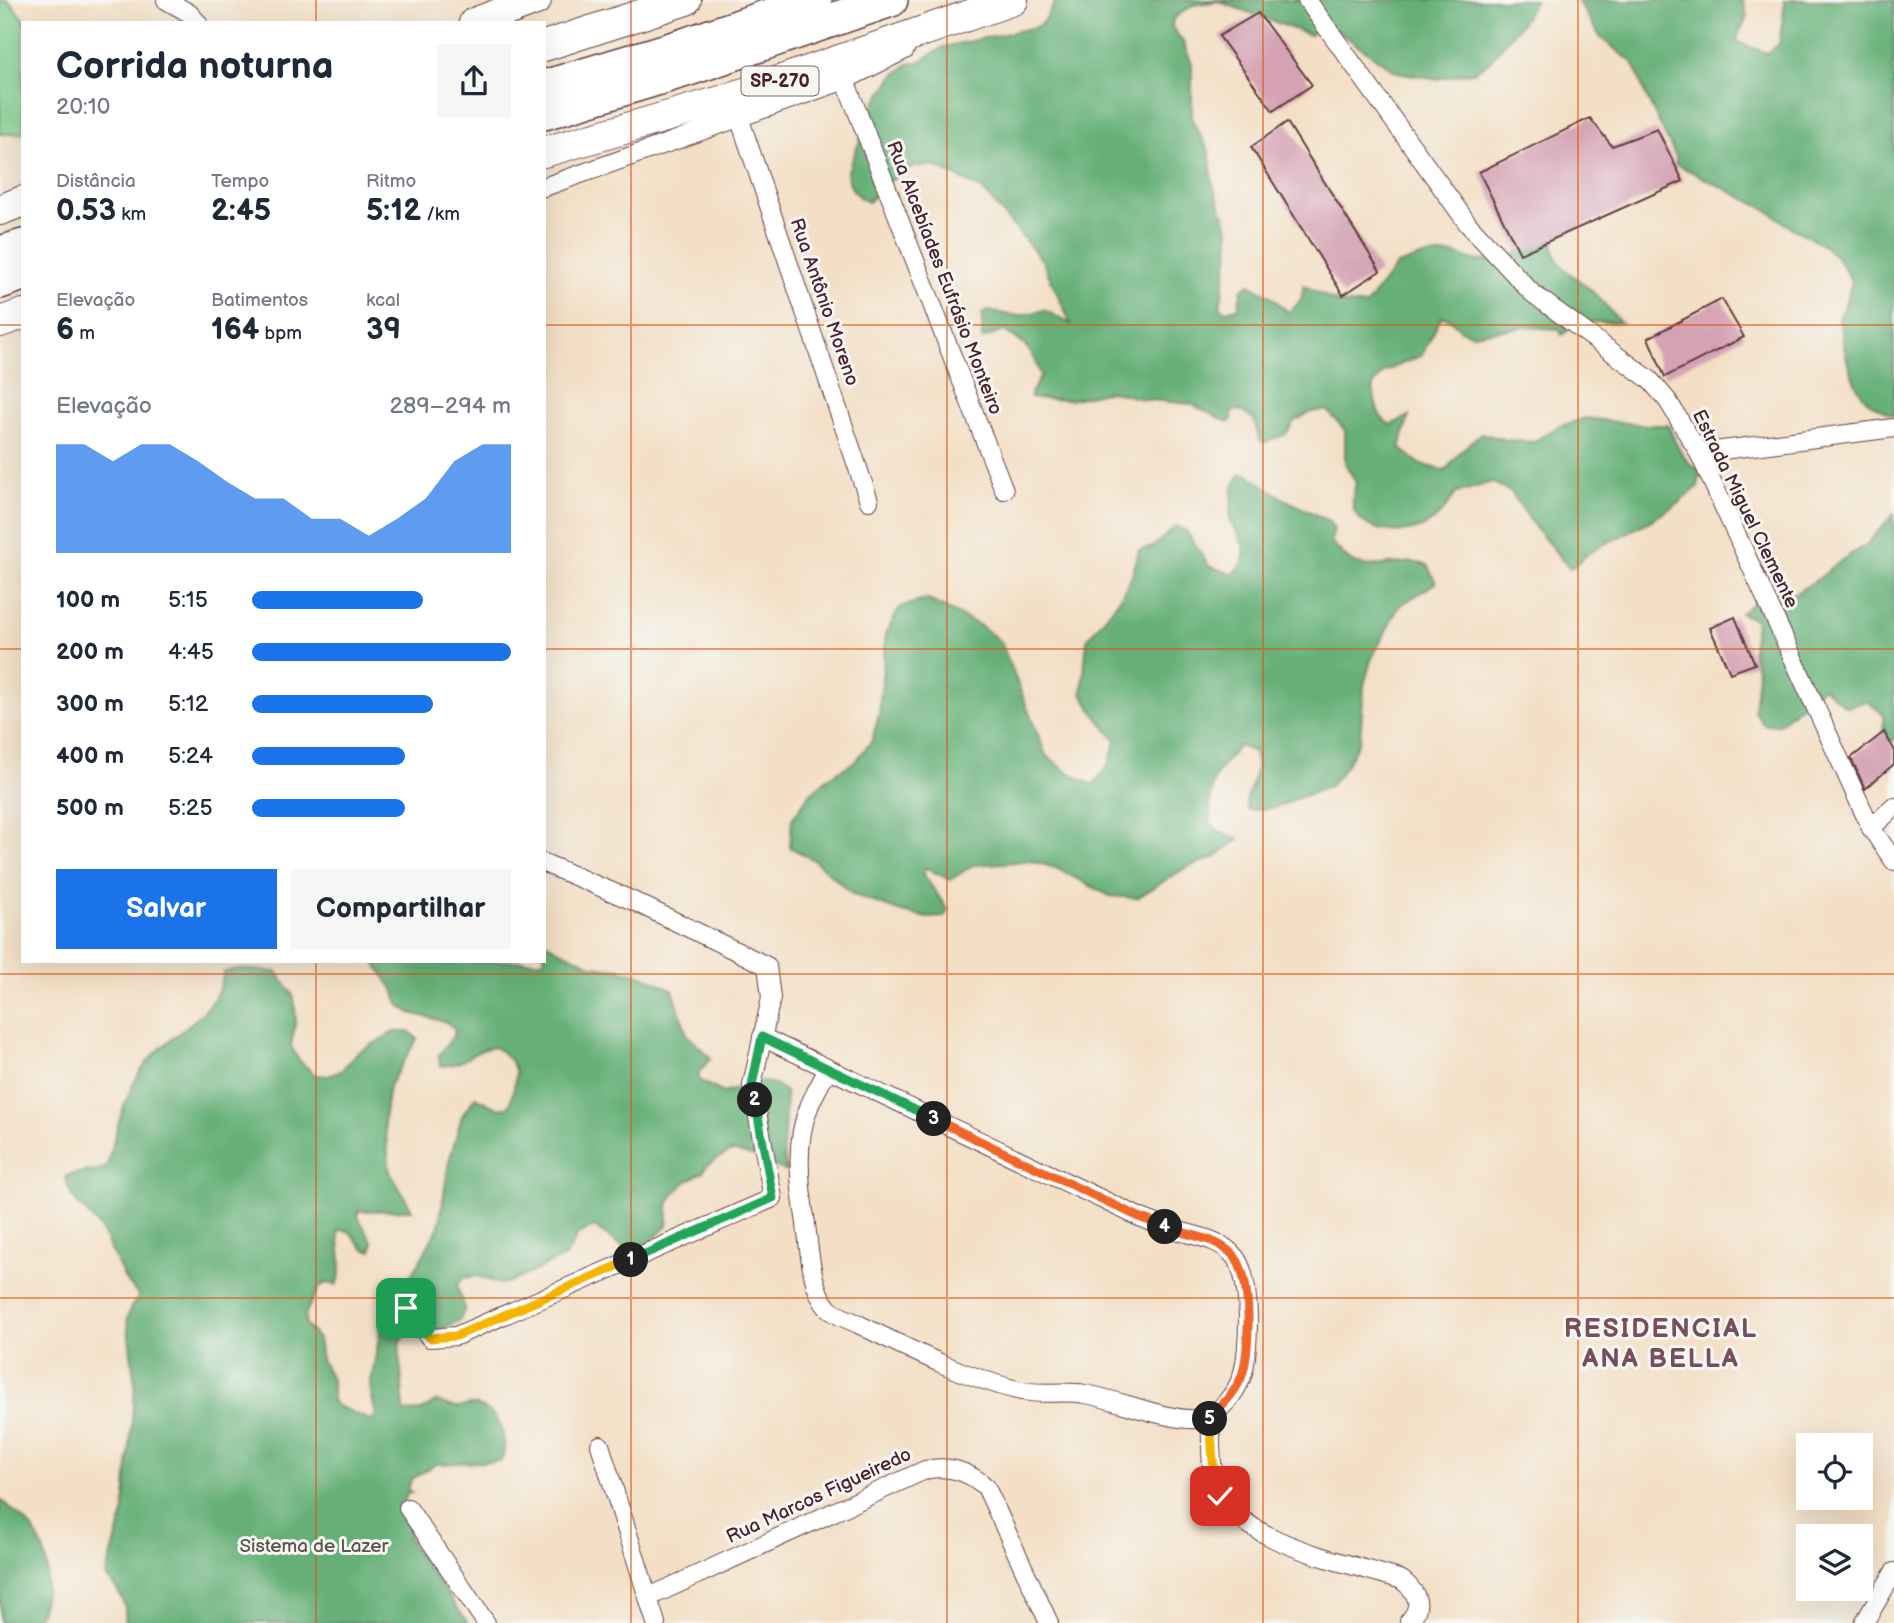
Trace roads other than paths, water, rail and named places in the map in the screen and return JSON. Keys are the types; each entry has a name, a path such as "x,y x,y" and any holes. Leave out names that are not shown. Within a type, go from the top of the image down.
{"highway":[{"path":"479,21 536,0"},
{"path":"546,45 686,0"},
{"path":"546,86 681,46 815,0"},
{"name":"SP-270","path":"546,112 689,69 891,0"},
{"name":"SP-270","path":"546,151 721,102 1013,0"},
{"path":"0,253 21,247"},
{"path":"0,282 21,275"},
{"path":"0,322 21,315"}],"street":[{"path":"166,0 189,13 196,21"},
{"name":"Estrada Miguel Clemente","path":"1307,0 1468,224 1532,293 1650,380 1668,401 1699,453 1871,828 1894,861"},
{"path":"546,186 845,80 979,11"},
{"name":"Rua Alcebíades Eufrásio Monteiro","path":"845,80 1004,490"},
{"name":"Rua Antônio Moreno","path":"739,117 869,501"},
{"path":"1699,453 1894,428"},
{"path":"1871,828 1894,807"},
{"path":"406,1308 430,1338 456,1336 773,1198 752,1085 771,998 767,966 631,900 546,864"},
{"path":"762,1037 1139,1217 1170,1229 1205,1237 1225,1248 1236,1258 1244,1276 1246,1356 1242,1376 1225,1404 1200,1420 1084,1393 1019,1391 946,1367 828,1309 816,1287 803,1209 800,1155 808,1108 828,1069"},
{"path":"1210,1415 1215,1484 1236,1517 1270,1538 1402,1580 1413,1590 1419,1605 1416,1614 1409,1621"},
{"path":"600,1445 656,1623"},
{"name":"Rua Marcos Figueiredo","path":"649,1597 925,1470 943,1468 966,1474 986,1487 1049,1623"},
{"path":"408,1508 486,1623"},
{"path":"1864,1623 1894,1572"}],"district":[{"name":"RESIDENCIAL ANA BELLA","path":"1661,1344"}],"park label":[{"name":"Sistema de Lazer","path":"314,1546"}]}
